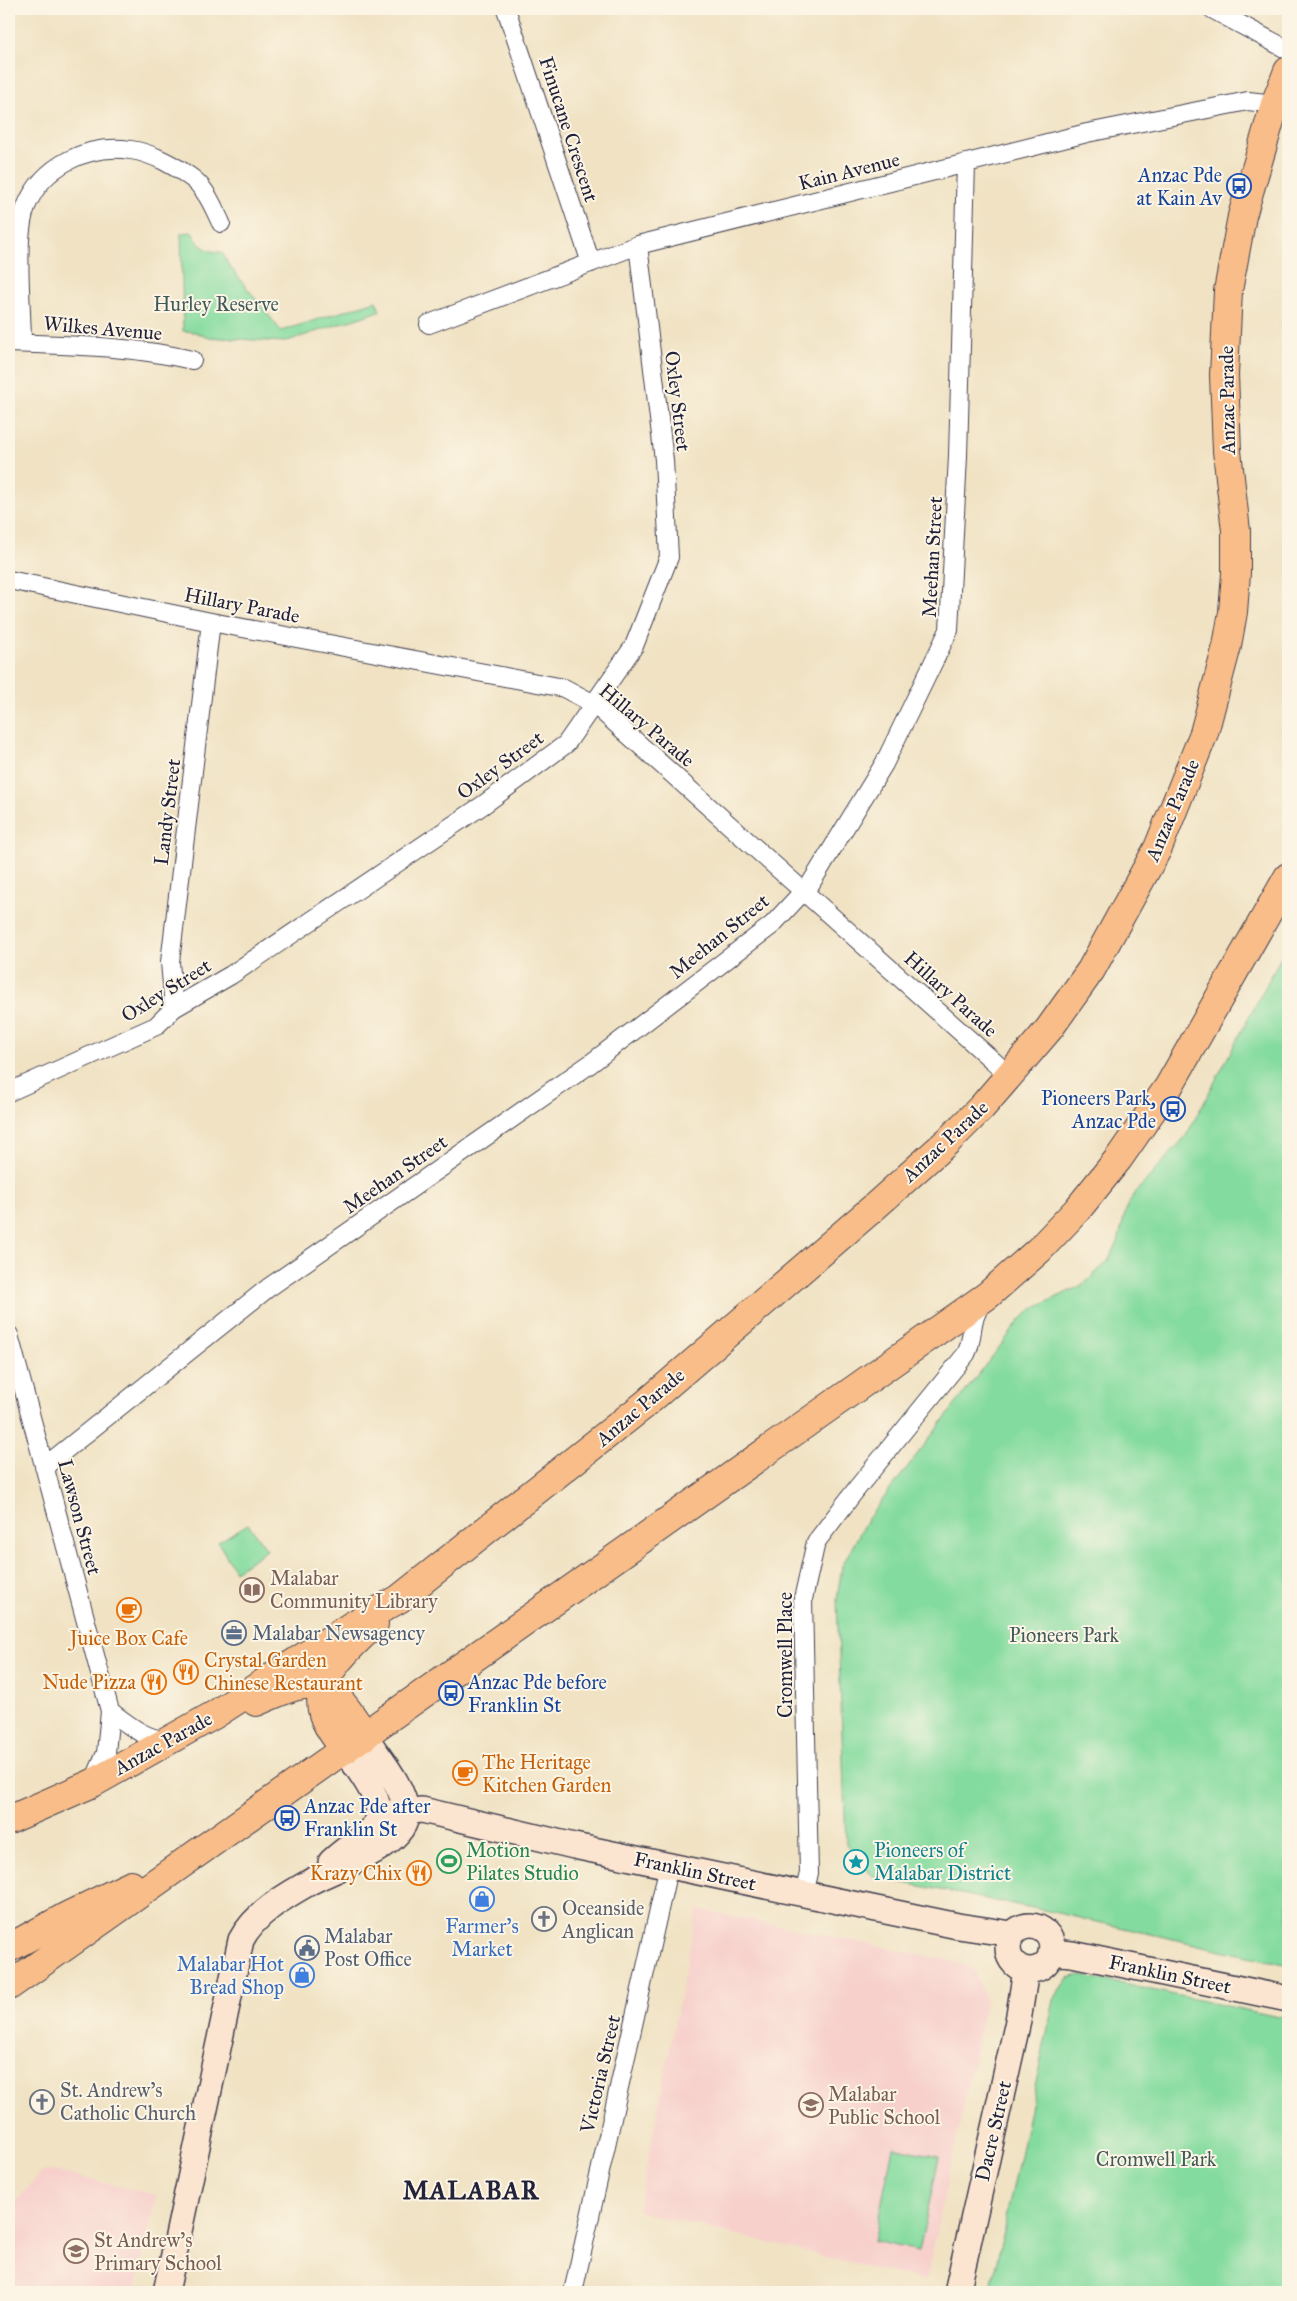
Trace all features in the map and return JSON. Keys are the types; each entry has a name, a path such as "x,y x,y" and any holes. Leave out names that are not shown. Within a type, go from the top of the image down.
{"main road":[{"name":"Anzac Parade","path":"9,1820 93,1783 214,1716 351,1626 399,1598 643,1406 948,1141 1010,1076 1091,970 1158,848 1207,723 1227,646 1233,612 1236,573 1236,530 1227,451 1224,375 1228,291 1242,216 1282,107 1288,71"},
{"path":"9,1986 988,1295 1039,1250 1077,1210 1120,1158 1169,1086 1288,877"},
{"path":"323,1687 342,1657 399,1598"},
{"path":"214,1716 298,1686 323,1687 342,1704 355,1743"},
{"path":"9,1948 69,1915 194,1857"}],"street":[{"name":"Finucane Crescent","path":"506,9 590,263"},
{"path":"1212,9 1288,50"},
{"name":"Kain Avenue","path":"429,324 638,245 1087,133 1248,102 1282,107"},
{"path":"16,343 20,232 25,208 39,182 68,160 100,150 130,150 147,154 194,180 209,199 222,223"},
{"name":"Meehan Street","path":"44,1466 268,1288 590,1064 772,925 811,883 884,764 949,630 958,456 966,163"},
{"name":"Oxley Street","path":"9,1092 156,1026 174,1008 231,975 491,800 566,744 634,646 669,557 664,460 638,245"},
{"name":"Wilkes Avenue","path":"16,343 124,348 159,352 192,360"},
{"name":"Hillary Parade","path":"9,580 210,622 564,688 594,704 1010,1076"},
{"name":"Landy Street","path":"174,1008 170,962 210,622"},
{"name":"Cromwell Place","path":"804,1894 809,1873 803,1599 816,1542 966,1354 969,1348 973,1318 988,1295"},
{"name":"Lawson Street","path":"9,1335 110,1711 106,1753 93,1783"},
{"path":"110,1711 145,1734 161,1740 168,1740"},
{"path":"166,2292 241,1940 245,1931 260,1914 311,1881 356,1860 396,1835 404,1824 406,1812 395,1783 355,1743"},
{"path":"311,1881 347,1847 369,1831 375,1825 380,1814 355,1743"},
{"name":"Franklin Street","path":"380,1814 422,1810 804,1894 958,1926 1012,1934"},
{"name":"Victoria Street","path":"573,2292 669,1865"},
{"path":"1036,1926 1047,1934 1050,1939 1052,1952 1042,1966 1026,1970 1020,1968 1010,1959 1008,1947 1012,1934 1022,1927 1036,1926"},
{"name":"Franklin Street","path":"1052,1952 1072,1954 1288,1999"},
{"name":"Dacre Street","path":"957,2292 1018,2020 1026,1970"}],"shaded area":[{"name":"Malabar Public School","path":"697,1909 956,1962 975,1971 986,2000 926,2281 638,2211"},
{"name":"St Andrew's Primary School","path":"54,2171 156,2195 135,2292 9,2292 9,2209 41,2173"}],"green space":[{"name":"Hurley Reserve","path":"192,232 197,241 207,250 222,252 228,264 281,331 376,301 380,311 284,342 206,337 195,332 183,331 181,233"},
{"name":"Pioneers Park","path":"1288,944 1288,1965 1053,1912 874,1877 846,1844 837,1600 842,1566 867,1520 1021,1319 1031,1310 1084,1284 1108,1261 1118,1242 1127,1206 1136,1192 1186,1136"},
{"path":"248,1524 267,1550 235,1571 218,1542"},
{"name":"Cromwell Park","path":"1081,1975 1288,2019 1288,2292 990,2292 1055,1996 1068,1978"},
{"path":"893,2147 939,2157 919,2251 874,2241"}],"place":[{"name":"Anzac Pde at Kain Av","path":"1239,186"},
{"name":"Pioneers Park, Anzac Pde","path":"1173,1109"},
{"name":"Malabar Community Library","path":"252,1590"},
{"name":"Juice Box Cafe","path":"129,1610"},
{"name":"Malabar Newsagency","path":"234,1633"},
{"name":"Crystal Garden Chinese Restaurant","path":"186,1672"},
{"name":"Nude Pizza","path":"154,1682"},
{"name":"Anzac Pde before Franklin St","path":"451,1693"},
{"name":"The Heritage Kitchen Garden","path":"465,1773"},
{"name":"Anzac Pde after Franklin St","path":"287,1818"},
{"name":"Motion Pilates Studio","path":"449,1861"},
{"name":"Pioneers of Malabar District","path":"856,1862"},
{"name":"Krazy Chix","path":"419,1873"},
{"name":"Farmer's Market","path":"482,1899"},
{"name":"Oceanside Anglican","path":"544,1919"},
{"name":"Malabar Post Office","path":"307,1948"},
{"name":"Malabar Hot Bread Shop","path":"302,1975"},
{"name":"St. Andrew's Catholic Church","path":"42,2102"},
{"name":"Malabar Public School","path":"811,2105"},
{"name":"St Andrew's Primary School","path":"76,2251"}],"district":[{"name":"MALABAR","path":"471,2190"}]}
